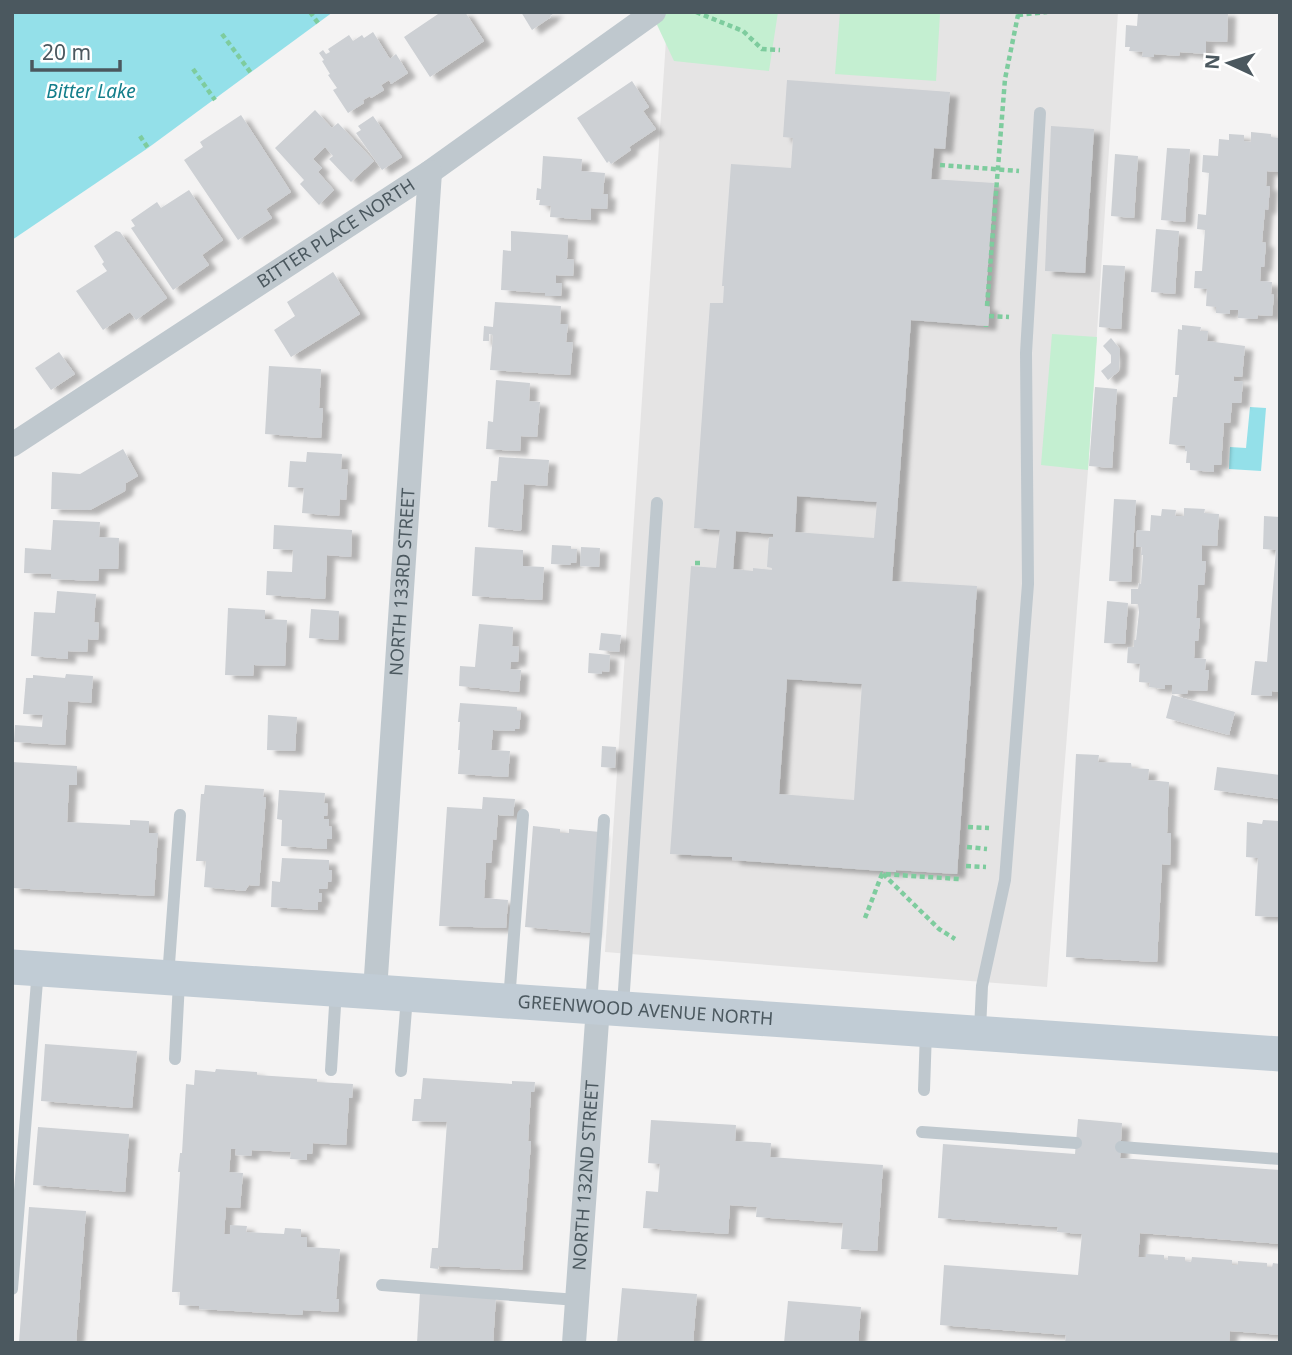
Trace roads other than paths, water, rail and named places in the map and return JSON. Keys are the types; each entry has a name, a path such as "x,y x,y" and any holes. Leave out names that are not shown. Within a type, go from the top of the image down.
{"main road":[{"name":"GREENWOOD AVENUE NORTH","path":"25,968 1280,1054"}],"street":[{"name":"BITTER PLACE NORTH","path":"12,445 430,172 654,12"},
{"name":"NORTH 133RD STREET","path":"391,992 430,172"},
{"name":"NORTH 132ND STREET","path":"574,1343 604,1008"}],"lane":[{"path":"979,1034 982,986 1005,880 1028,584 1026,353 1041,113"},
{"path":"604,1008 657,503"},
{"path":"175,1059 174,978 180,815"},
{"path":"509,1001 523,815"},
{"path":"604,820 604,1008"},
{"path":"12,1289 25,968"},
{"path":"331,1070 337,989"},
{"path":"391,992 401,1072"},
{"path":"924,1090 926,1030"},
{"path":"922,1132 1076,1143"},
{"path":"1121,1147 1280,1159"},
{"path":"382,1285 577,1300"}],"water":[{"name":"Bitter Lake","path":"12,12 333,12 148,148 12,240"},
{"path":"1250,407 1266,408 1261,471 1229,469 1230,447 1246,448"}]}
